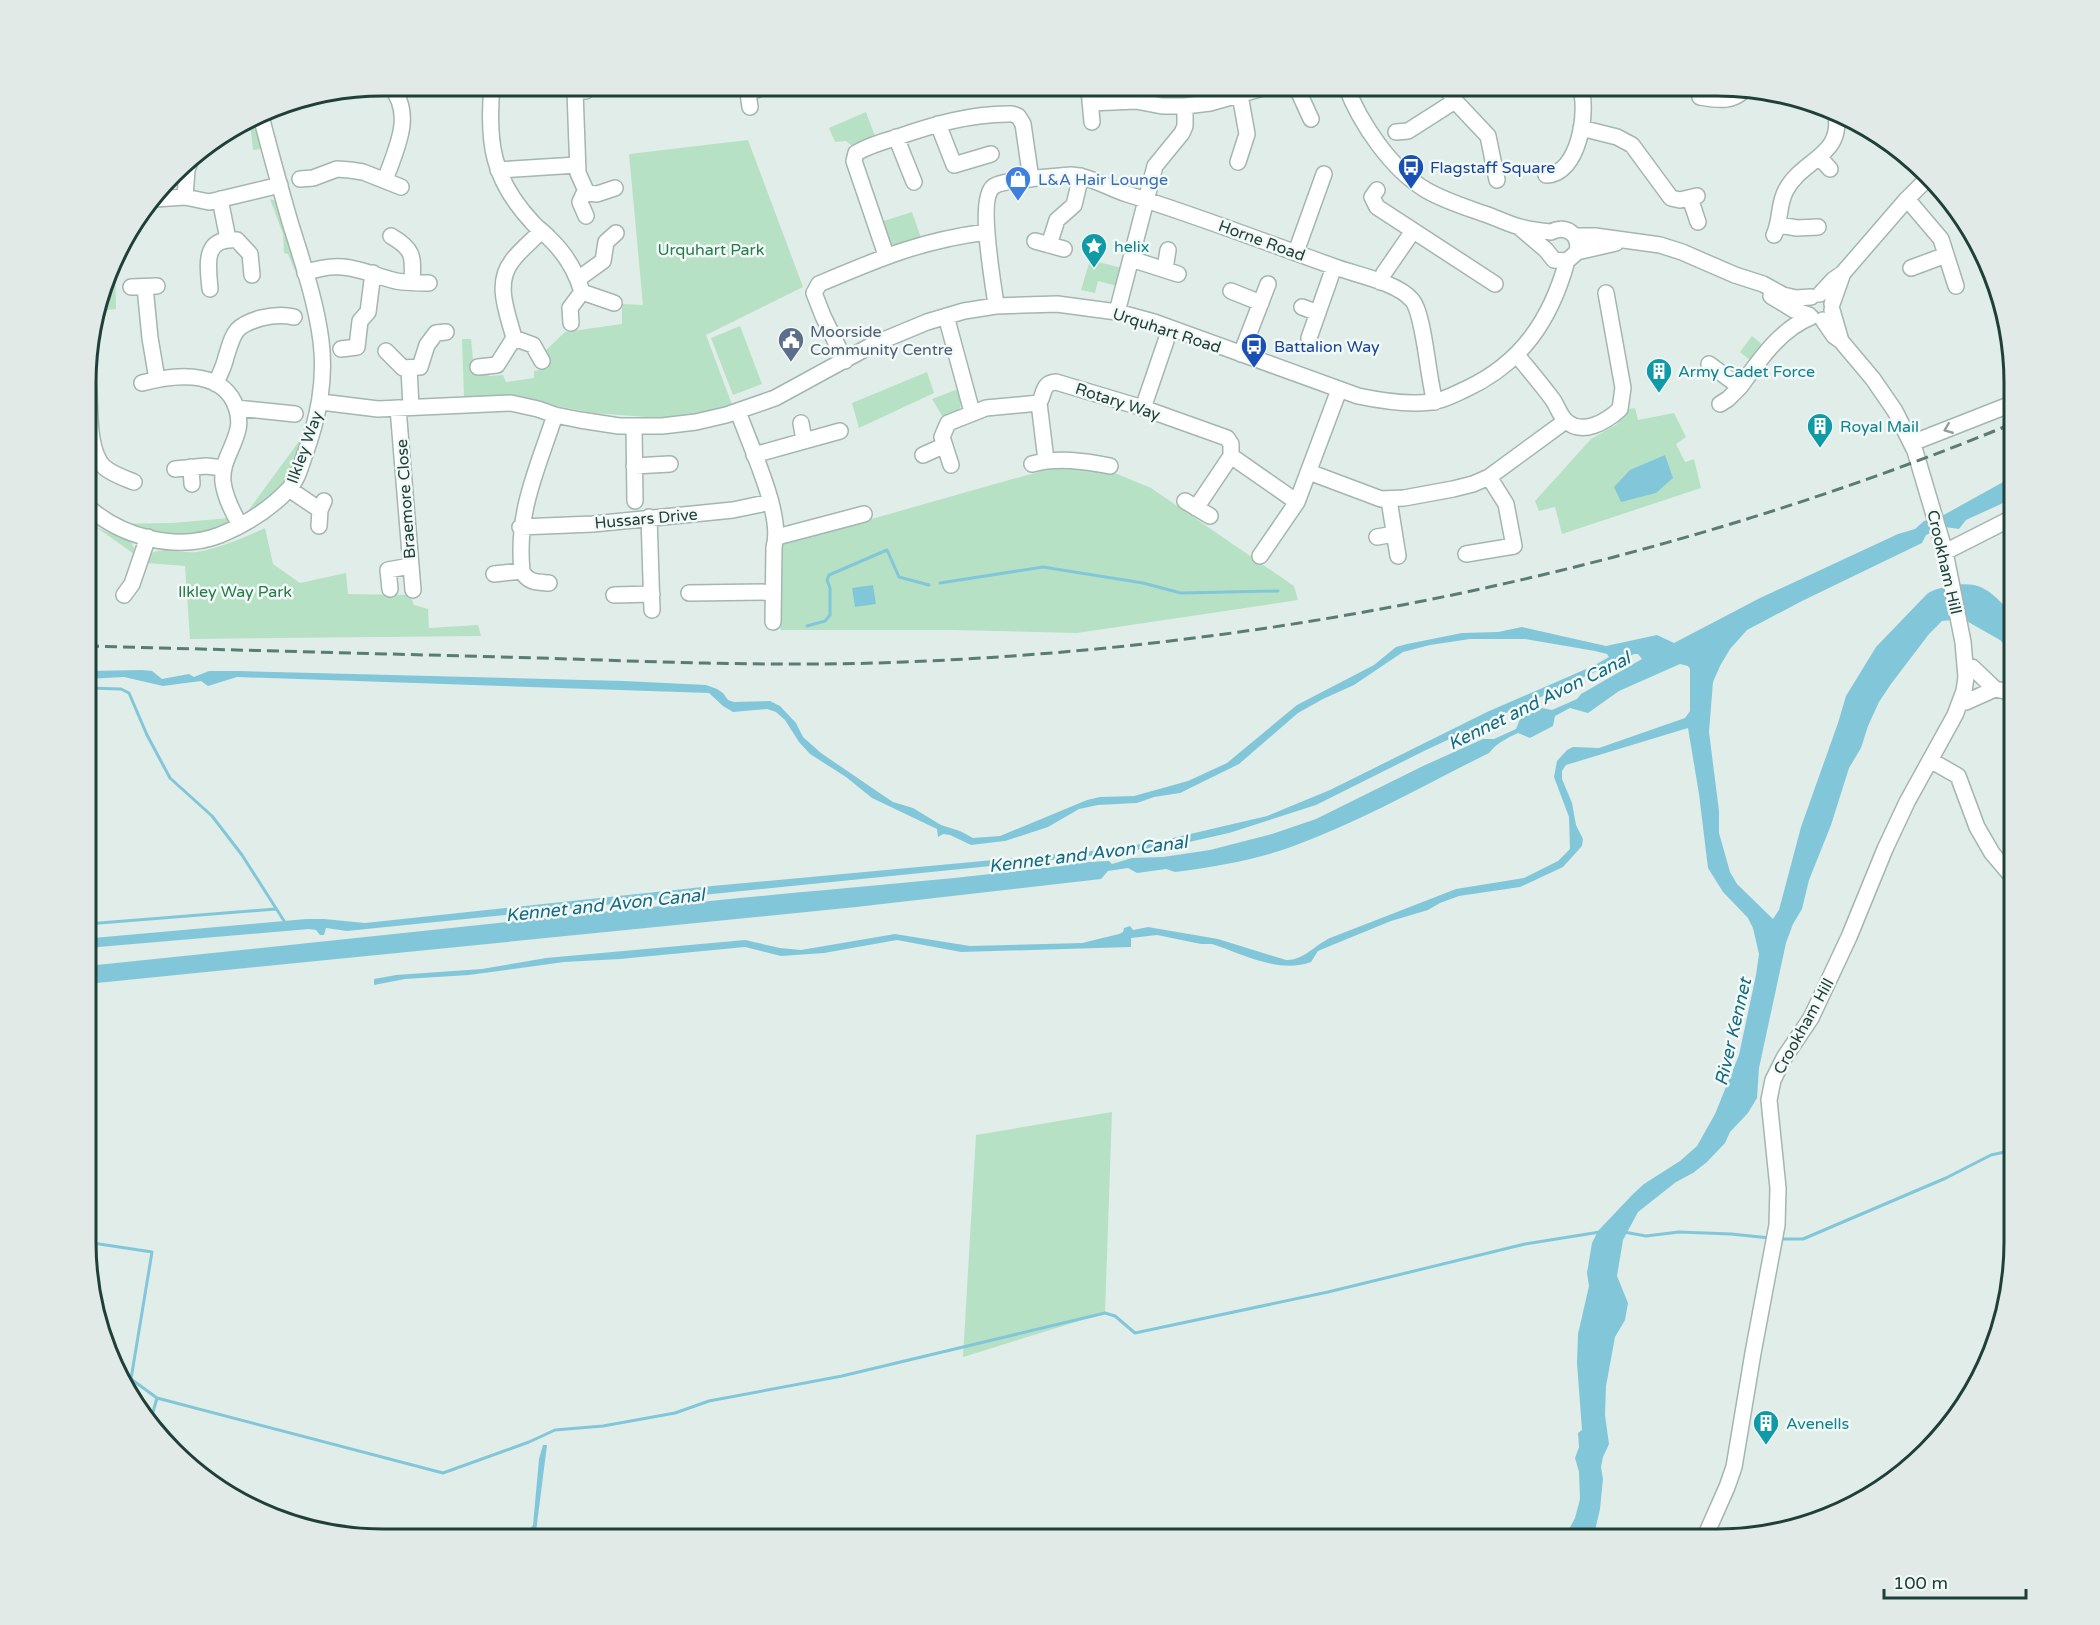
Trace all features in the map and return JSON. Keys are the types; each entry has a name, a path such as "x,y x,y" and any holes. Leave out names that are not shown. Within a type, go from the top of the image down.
{"street":[{"path":"386,180 403,127 397,96"},
{"path":"492,96 491,143 505,188 532,223 558,247 580,286 614,303"},
{"path":"575,96 577,165 585,191 580,202 585,216"},
{"path":"1092,122 1090,96 1162,106 1185,106 1210,103 1233,96"},
{"path":"1238,162 1247,134 1240,96"},
{"path":"1301,96 1311,119"},
{"path":"1350,96 1354,107 1389,157 1407,176 1440,198 1519,227 1551,232 1561,229 1571,232 1578,246 1561,256"},
{"path":"1452,96 1485,132 1500,157 1497,180"},
{"path":"1546,175 1568,172 1581,128 1583,96"},
{"path":"1709,103 1736,97"},
{"path":"1405,134 1455,101"},
{"path":"1117,312 1155,166 1161,156 1177,141 1185,126 1185,106"},
{"path":"886,255 853,157 864,148 963,118 1012,114 1018,116 1023,124 1031,179"},
{"name":"Ilkley Way","path":"96,514 120,529 148,537 165,540 199,540 220,535 240,525 289,489 296,478 313,433 321,402 323,371 321,341 305,273 263,123"},
{"path":"1818,227 1777,230 1780,206 1787,187 1831,146 1835,138 1837,123"},
{"path":"938,124 954,165 990,154"},
{"path":"1581,128 1628,142 1636,148 1666,194 1680,200 1693,197 1698,222"},
{"path":"896,137 915,182"},
{"path":"1819,157 1830,169"},
{"path":"498,170 577,165"},
{"path":"309,181 337,169 363,172 401,187"},
{"path":"185,197 187,174"},
{"path":"1296,252 1324,174"},
{"path":"1050,245 1057,220 1074,205 1081,176"},
{"name":"Horne Road","path":"987,232 988,192 999,183 1081,176 1380,282 1407,295 1418,308 1435,402"},
{"path":"1720,404 1740,387 1778,340 1797,323 1820,308 1838,277 1923,183"},
{"path":"163,198 185,197 209,202 280,185"},
{"path":"1301,187 1316,193"},
{"path":"585,191 597,195 615,188"},
{"path":"1377,190 1372,197 1374,204 1413,231 1483,269 1495,284"},
{"path":"220,199 228,239"},
{"path":"1907,199 1941,239 1956,286"},
{"path":"1519,227 1561,256 1624,241"},
{"path":"478,367 497,365 514,338 503,296 503,281 507,267 542,231"},
{"path":"1380,282 1413,231"},
{"path":"845,361 823,316 814,293 816,287 886,255 936,240 987,232 996,306"},
{"path":"1551,232 1545,242 1561,256"},
{"path":"571,323 570,308 580,286 603,261 606,242 616,233"},
{"path":"391,236 403,243 410,251 413,260 412,283"},
{"path":"1575,236 1651,243 1671,248 1735,275 1763,284 1797,289 1838,277"},
{"path":"210,289 207,256 216,244 228,239 237,240 250,254 252,275"},
{"path":"1131,259 1172,272 1168,250"},
{"path":"1911,268 1946,255"},
{"name":"Urquhart Road","path":"404,408 511,404 599,423 662,426 696,422 776,398 889,337 946,316 996,306 1057,304 1117,312 1170,328 1358,396 1386,401 1435,402 1487,378 1517,355 1537,330 1560,286 1561,256"},
{"path":"305,273 330,267 362,269 399,282 429,283"},
{"path":"1309,338 1334,267"},
{"path":"341,349 357,347 360,321 368,312 373,273"},
{"path":"1735,275 1794,310 1820,308"},
{"path":"1240,354 1268,284"},
{"path":"1763,284 1783,295 1820,308"},
{"path":"144,287 157,379"},
{"path":"1231,291 1261,303"},
{"path":"1517,355 1553,400 1565,420 1587,428 1610,417 1620,409 1623,388 1612,300"},
{"path":"1302,307 1318,313"},
{"name":"Crookham Hill","path":"1708,1529 1734,1467 1777,1225 1778,1188 1769,1100 1776,1072 1811,1018 1866,900 1885,849 1964,691 1966,665 1944,548 1912,443 1886,397 1841,341 1820,308"},
{"path":"216,384 231,338 237,328 249,321 274,314 286,320"},
{"path":"946,316 972,412"},
{"path":"1143,408 1170,328"},
{"path":"386,351 403,368 420,367 427,345 436,333 447,332"},
{"path":"514,338 533,345 542,361"},
{"path":"1709,364 1740,387"},
{"name":"Braemore Close","path":"409,368 404,408 412,590"},
{"path":"142,383 157,379 199,378 216,384 232,398 237,408 238,430 227,456 223,481 226,495 240,525"},
{"name":"Rotary Way","path":"1039,403 1047,384 1056,382 1143,408 1227,438 1231,444 1231,456 1297,502"},
{"path":"1260,556 1297,502 1339,390"},
{"path":"321,402 378,409 404,408"},
{"path":"951,465 943,446 942,434 948,423 972,412 1001,405 1039,403 1046,462 1085,461 1110,466"},
{"path":"1912,443 2004,407"},
{"path":"237,408 287,416"},
{"path":"738,411 771,502 777,537 774,547 773,622"},
{"path":"549,583 531,581 522,571 520,527 524,506 555,415"},
{"path":"1309,472 1374,497 1389,500 1465,486 1489,477 1565,420"},
{"path":"801,423 804,440"},
{"path":"634,426 635,501"},
{"path":"754,456 840,431"},
{"path":"923,455 943,446"},
{"path":"96,451 104,466 123,482"},
{"path":"1197,508 1231,456"},
{"path":"634,466 670,464"},
{"path":"191,467 192,484"},
{"path":"174,469 224,468"},
{"path":"1466,554 1514,546 1518,525 1489,477"},
{"path":"289,489 322,506 319,526"},
{"path":"1389,500 1398,556"},
{"name":"Hussars Drive","path":"520,527 593,524 732,510 771,502"},
{"path":"777,537 864,514"},
{"path":"649,518 652,610"},
{"path":"1944,548 2004,521"},
{"path":"1377,537 1394,534"},
{"path":"133,590 148,537"},
{"path":"390,589 388,570 410,566"},
{"path":"494,574 522,571"},
{"path":"689,593 773,592"},
{"path":"614,595 652,594"},
{"path":"1966,665 1972,667 1995,689 2004,691"},
{"path":"1961,701 1966,702 1995,689"},
{"path":"1930,760 1958,776 1977,827 1992,853 2004,867"}],"green space":[{"path":"866,112 876,139 855,148 846,141 835,142 829,128"},
{"path":"256,126 261,149 253,150 251,129"},
{"name":"Urquhart Park","path":"748,140 803,287 706,335 733,407 650,421 647,417 593,413 521,399 464,398 462,339 471,339 474,370 489,369 489,376 503,375 506,382 534,378 534,371 549,368 544,352 565,332 622,324 622,304 643,305 629,154"},
{"path":"270,199 277,201 280,206 297,276 288,254 284,253 283,234"},
{"path":"912,212 921,238 896,245 889,244 880,222"},
{"path":"1090,260 1122,268 1117,286 1098,281 1095,293 1081,290"},
{"path":"115,279 116,309 106,310"},
{"path":"740,326 762,384 733,395 711,338"},
{"path":"1752,336 1763,345 1751,361 1740,352"},
{"path":"927,372 934,393 859,428 852,403"},
{"path":"958,389 960,408 944,419 932,399"},
{"path":"1635,408 1638,420 1674,413 1686,437 1676,444 1685,462 1694,459 1701,488 1562,534 1555,507 1539,511 1535,501 1591,439 1616,425 1629,409"},
{"path":"311,425 287,482 258,510 248,511"},
{"path":"1059,466 1105,469 1151,488 1294,586 1298,600 1077,633 781,630 779,624 780,546 783,544"},
{"path":"230,518 231,525 199,540 110,524 172,523"},
{"path":"96,527 131,542 135,550 134,554"},
{"name":"Ilkley Way Park","path":"265,528 273,564 300,583 346,573 348,594 410,595 414,605 428,609 429,628 478,625 481,636 190,639 185,566 147,563 150,554 167,550 197,552 206,550"},
{"path":"1112,1112 1105,1313 963,1357 976,1135"}],"water":[{"path":"1665,455 1673,478 1656,493 1621,502 1614,487 1630,470"},
{"name":"Kennet and Avon Canal","path":"2004,482 2004,503 1966,520 1959,529 1945,527 1926,535 1922,543 1747,630 1730,649 1713,682 1709,732 1719,811 1719,833 1730,872 1737,884 1773,919 1779,910 1801,827 1846,696 1876,647 1927,594 1944,587 1961,584 1979,587 1993,595 2004,605 2004,644 1963,619 1942,621 1929,634 1879,702 1861,748 1849,768 1831,825 1809,880 1802,909 1786,943 1759,1068 1757,1098 1748,1113 1730,1132 1725,1143 1707,1162 1676,1182 1638,1212 1623,1240 1617,1276 1628,1303 1625,1320 1615,1337 1606,1386 1605,1415 1609,1444 1601,1467 1603,1479 1595,1529 1569,1529 1580,1499 1579,1472 1575,1458 1579,1447 1578,1433 1582,1430 1577,1363 1578,1334 1589,1286 1587,1273 1592,1243 1598,1231 1633,1194 1697,1146 1715,1114 1739,1055 1759,954 1753,928 1748,918 1723,892 1708,868 1688,728 1566,765 1562,771 1562,779 1572,803 1576,825 1583,839 1582,846 1563,867 1520,887 1459,896 1428,910 1391,921 1318,951 1311,962 1299,965 1274,964 1212,944 1157,935 1131,938 1131,947 961,952 897,940 824,953 781,956 745,947 564,962 469,975 405,979 374,985 374,979 396,975 482,969 546,958 745,940 801,950 895,934 970,946 1082,943 1119,934 1124,928 1130,926 1133,930 1148,927 1218,939 1292,960 1330,938 1456,889 1524,878 1558,861 1570,849 1569,817 1554,777 1557,761 1573,747 1599,748 1685,718 1690,711 1690,669 1688,666 1680,664 1619,691 1588,713 1570,708 1555,716 1553,726 1530,738 1518,733 1489,753 1392,803 1317,837 1263,856 1204,868 1175,872 1166,869 1137,873 1128,868 1108,871 1101,879 856,907 96,983 96,965 710,901 947,879 1088,862 1109,861 1112,864 1132,858 1163,857 1210,850 1272,834 1316,819 1483,739 1494,739 1516,729 1520,719 1542,708 1552,710 1577,699 1581,694 1642,659 1638,654 1634,654 1426,750 1316,805 1229,833 1189,842 1109,854 347,931 326,928 324,935 309,929 96,947 96,938 306,919 365,923 712,886 1091,851 1156,842 1267,816 1330,790 1487,712 1609,657 1607,654 1595,651 1525,639 1470,639 1403,652 1354,685 1298,713 1239,764 1180,793 1154,797 1137,803 1098,805 1079,809 1048,827 1005,841 971,845 950,835 943,834 938,837 937,829 872,798 846,777 810,754 785,720 776,712 767,709 733,712 709,693 237,677 208,686 201,681 163,686 124,677 96,679 96,671 152,671 162,679 189,674 194,677 209,671 239,671 706,685 717,689 728,700 734,702 770,701 780,706 796,723 803,737 821,753 893,802 913,808 941,825 973,838 1000,836 1087,800 1100,797 1134,796 1188,781 1227,763 1297,705 1374,665 1396,647 1462,633 1498,632 1522,627 1606,646 1657,635 1674,643 1760,598 1898,534 1915,529 1924,521 1940,517"},
{"path":"873,585 876,604 855,607 852,588"},
{"path":"543,1445 547,1445 536,1529 530,1529 533,1525 539,1459"}],"waterway":[{"path":"807,626 825,621 830,615 830,588 827,580 829,575 887,550 899,577 929,585"},
{"path":"940,583 1043,567 1143,583 1181,593 1278,591"},
{"path":"96,688 121,689 129,693 147,735 170,778 212,816 242,855 286,924"},
{"path":"96,923 276,909"},
{"path":"1779,1239 1803,1239 1946,1178 1991,1155 2004,1152"},
{"path":"96,1244 152,1252 131,1379 157,1398 443,1473 529,1442 555,1430 603,1426 675,1413 709,1401 842,1376 1105,1313 1115,1316 1135,1333 1328,1292 1525,1244 1600,1232"},
{"path":"1624,1232 1646,1236 1679,1232 1770,1238"},
{"path":"153,1414 157,1398"}],"railway":[{"path":"96,646 813,664 904,662 1047,653 1189,639 1330,618 1470,591 1609,558 1746,519 1881,474 2004,427"}],"place":[{"name":"Flagstaff Square","path":"1411,190"},
{"name":"L&A Hair Lounge","path":"1018,202"},
{"name":"helix","path":"1094,269"},
{"name":"Moorside Community Centre","path":"791,363"},
{"name":"Battalion Way","path":"1254,369"},
{"name":"Army Cadet Force","path":"1659,394"},
{"name":"Royal Mail","path":"1820,449"},
{"name":"Avenells","path":"1766,1446"}],"water label":[{"name":"River Kennet","path":"1733,1032"}]}
